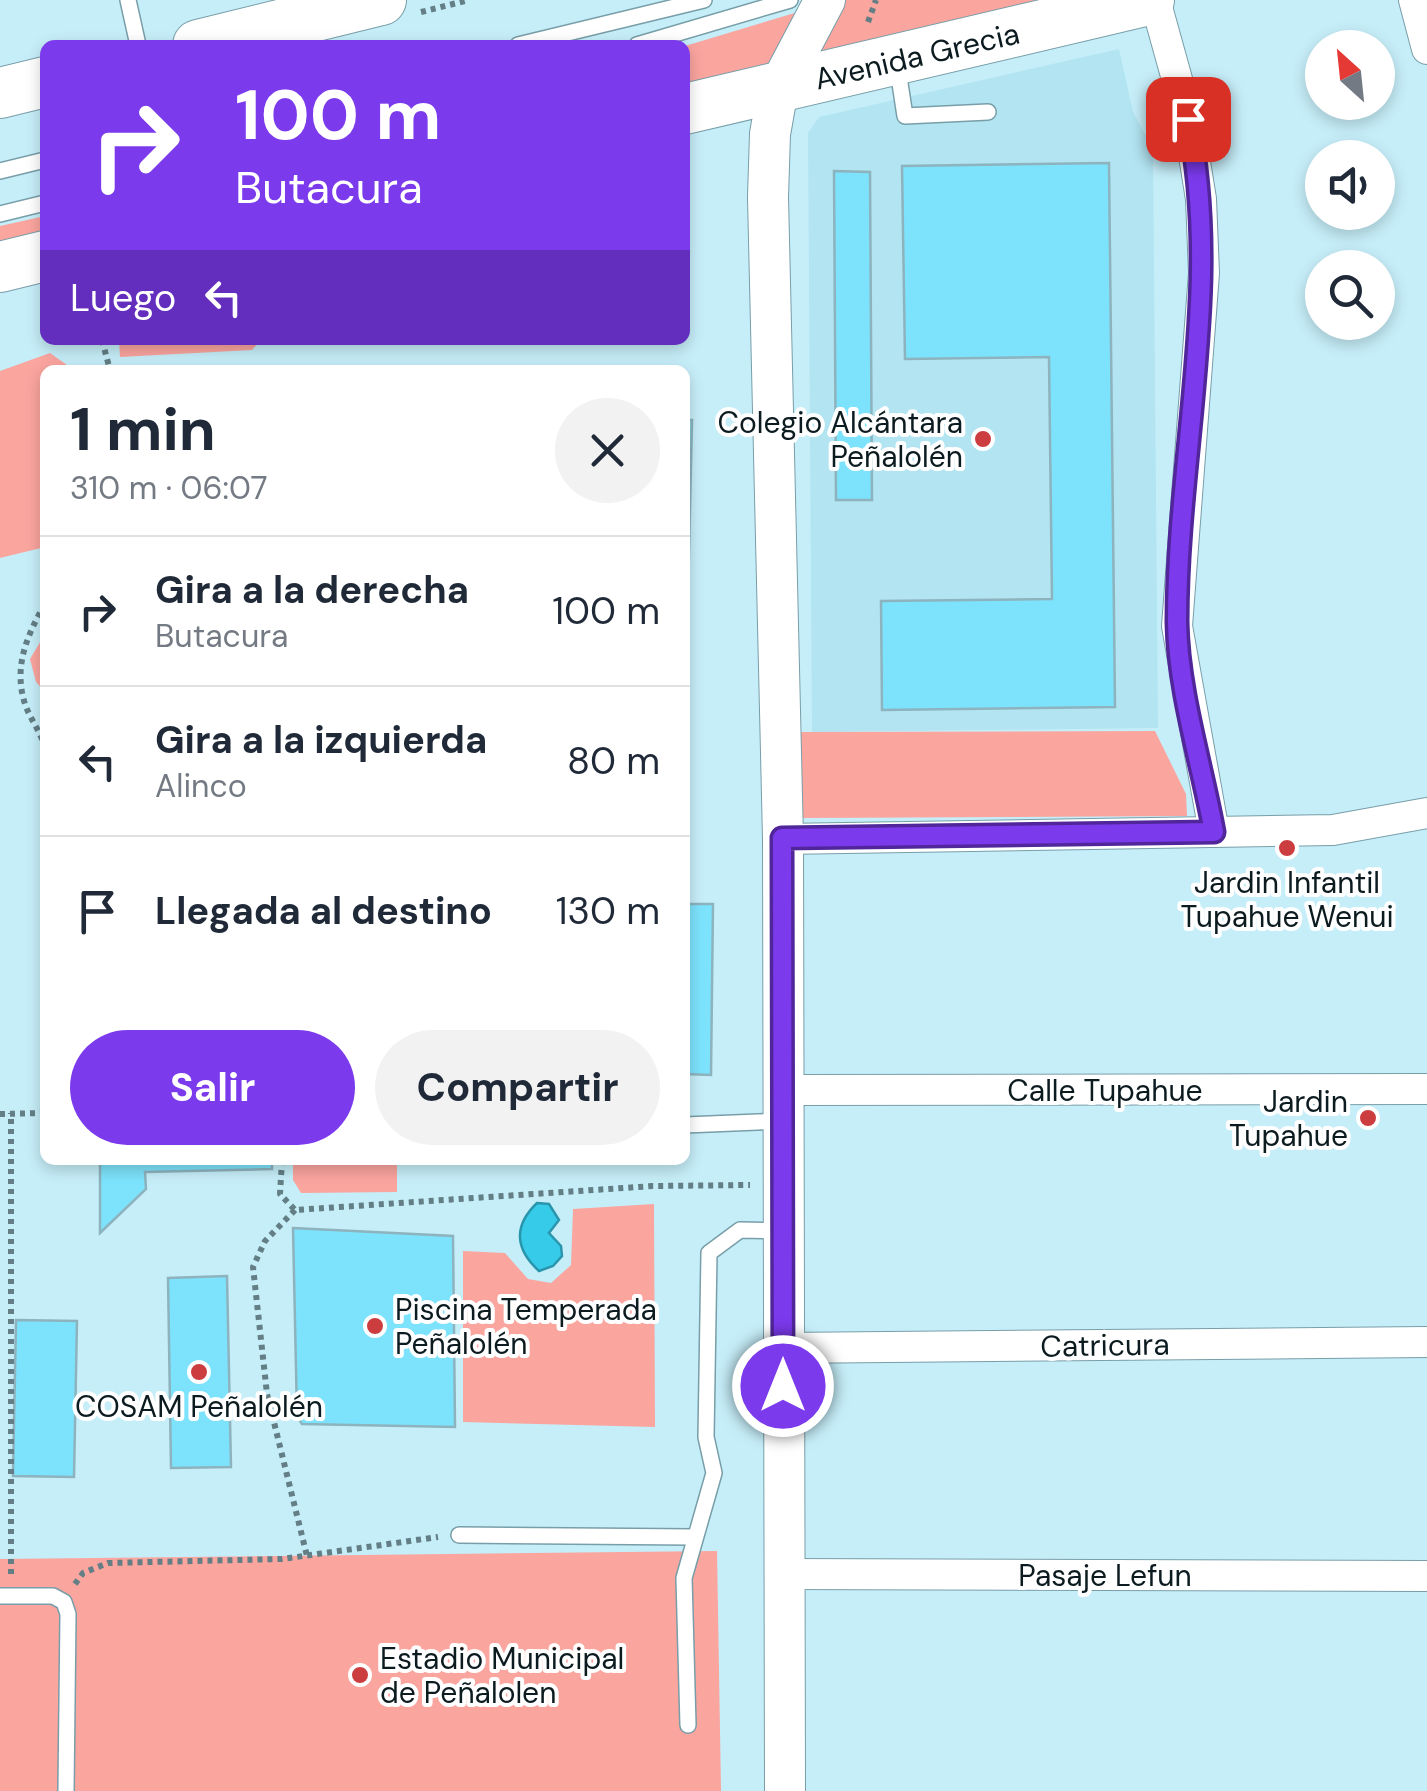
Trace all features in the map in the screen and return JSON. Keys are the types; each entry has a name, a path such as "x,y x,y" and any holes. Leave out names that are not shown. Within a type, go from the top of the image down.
{"main road":[{"path":"218,40 382,0"},
{"name":"Avenida Grecia","path":"690,108 1152,0"},
{"path":"0,93 40,83"},
{"path":"0,267 40,257"}],"street":[{"path":"785,1791 783,1348 768,1230 784,1106 768,197 770,134 778,89 825,0"},
{"path":"1152,0 1188,119 1201,199 1204,273 1177,626 1214,832"},
{"path":"1414,0 1427,49"},
{"path":"782,838 1333,830 1427,812"},
{"name":"Calle Tupahue","path":"784,1106 1427,1089"},
{"name":"Catricura","path":"783,1348 1427,1342"},
{"name":"Pasaje Lefun","path":"783,1574 1427,1576"}],"lane":[{"path":"128,0 137,40"},
{"path":"539,40 704,0"},
{"path":"654,40 790,0"},
{"path":"896,61 905,116 988,112"},
{"path":"0,171 40,161"},
{"path":"0,214 40,204"},
{"path":"690,1124 784,1106"},
{"path":"688,1725 684,1578 714,1473 706,1438 710,1253 740,1230 768,1230"},
{"path":"460,1534 694,1537"},
{"path":"5,1596 53,1596 64,1602 68,1614 66,1791"}],"path":[{"path":"40,612 26,636 21,667 24,702 40,731"},
{"path":"0,1114 40,1112"},
{"path":"5,1596 11,1113"},
{"path":"282,1165 280,1194 295,1210"},
{"path":"307,1556 267,1394 254,1267 265,1240 295,1210 653,1186 753,1186 768,1230"},
{"path":"64,1602 83,1573 108,1563 307,1556 460,1534"}],"shaded area":[{"path":"838,0 1051,0 690,87 690,44"},
{"name":"Colegio Alcántara Peñalolén","path":"1119,49 1133,112 1153,149 1158,728 812,732 808,133 819,117"},
{"path":"40,217 40,242 0,252 0,226"},
{"path":"119,345 256,345 252,350 120,357"},
{"path":"50,353 67,365 40,365 40,548 0,558 0,371"},
{"path":"40,642 40,686 36,682 30,659"},
{"path":"1155,731 1186,794 1187,816 801,818 801,732"},
{"path":"293,1165 397,1165 397,1192 301,1193 293,1180"},
{"path":"654,1204 655,1427 463,1422 463,1251 505,1253 528,1279 551,1283 571,1265 573,1209"},
{"name":"Estadio Municipal de Peñalolen","path":"717,1551 721,1791 0,1791 0,1559"}],"water":[{"path":"537,1203 549,1204 559,1220 549,1233 561,1246 562,1256 553,1266 539,1271 525,1254 520,1237 524,1220"}],"building":[{"path":"1109,163 1115,707 882,710 881,601 1052,599 1049,357 905,359 902,166"},
{"path":"834,171 870,172 872,500 836,500"},
{"path":"690,420 692,420 690,508"},
{"path":"690,904 713,904 711,1075 690,1074"},
{"path":"100,1165 272,1165 272,1169 145,1172 146,1189 100,1233"},
{"name":"Piscina Temperada Peñalolén","path":"293,1228 453,1236 455,1427 302,1424 297,1416"},
{"name":"COSAM Peñalolén","path":"227,1276 231,1467 171,1468 168,1278"},
{"path":"16,1320 77,1321 74,1477 13,1476"}],"place":[{"name":"Colegio Alcántara Peñalolén","path":"983,439"},
{"name":"Jardin Infantil Tupahue Wenui","path":"1287,848"},
{"name":"Jardin Tupahue","path":"1368,1118"},
{"name":"Piscina Temperada Peñalolén","path":"375,1326"},
{"name":"COSAM Peñalolén","path":"199,1372"},
{"name":"Estadio Municipal de Peñalolen","path":"360,1675"}],"route":[{"path":"783,1386 782,838 1214,832 1177,626 1204,273 1201,199 1188,119"}]}
